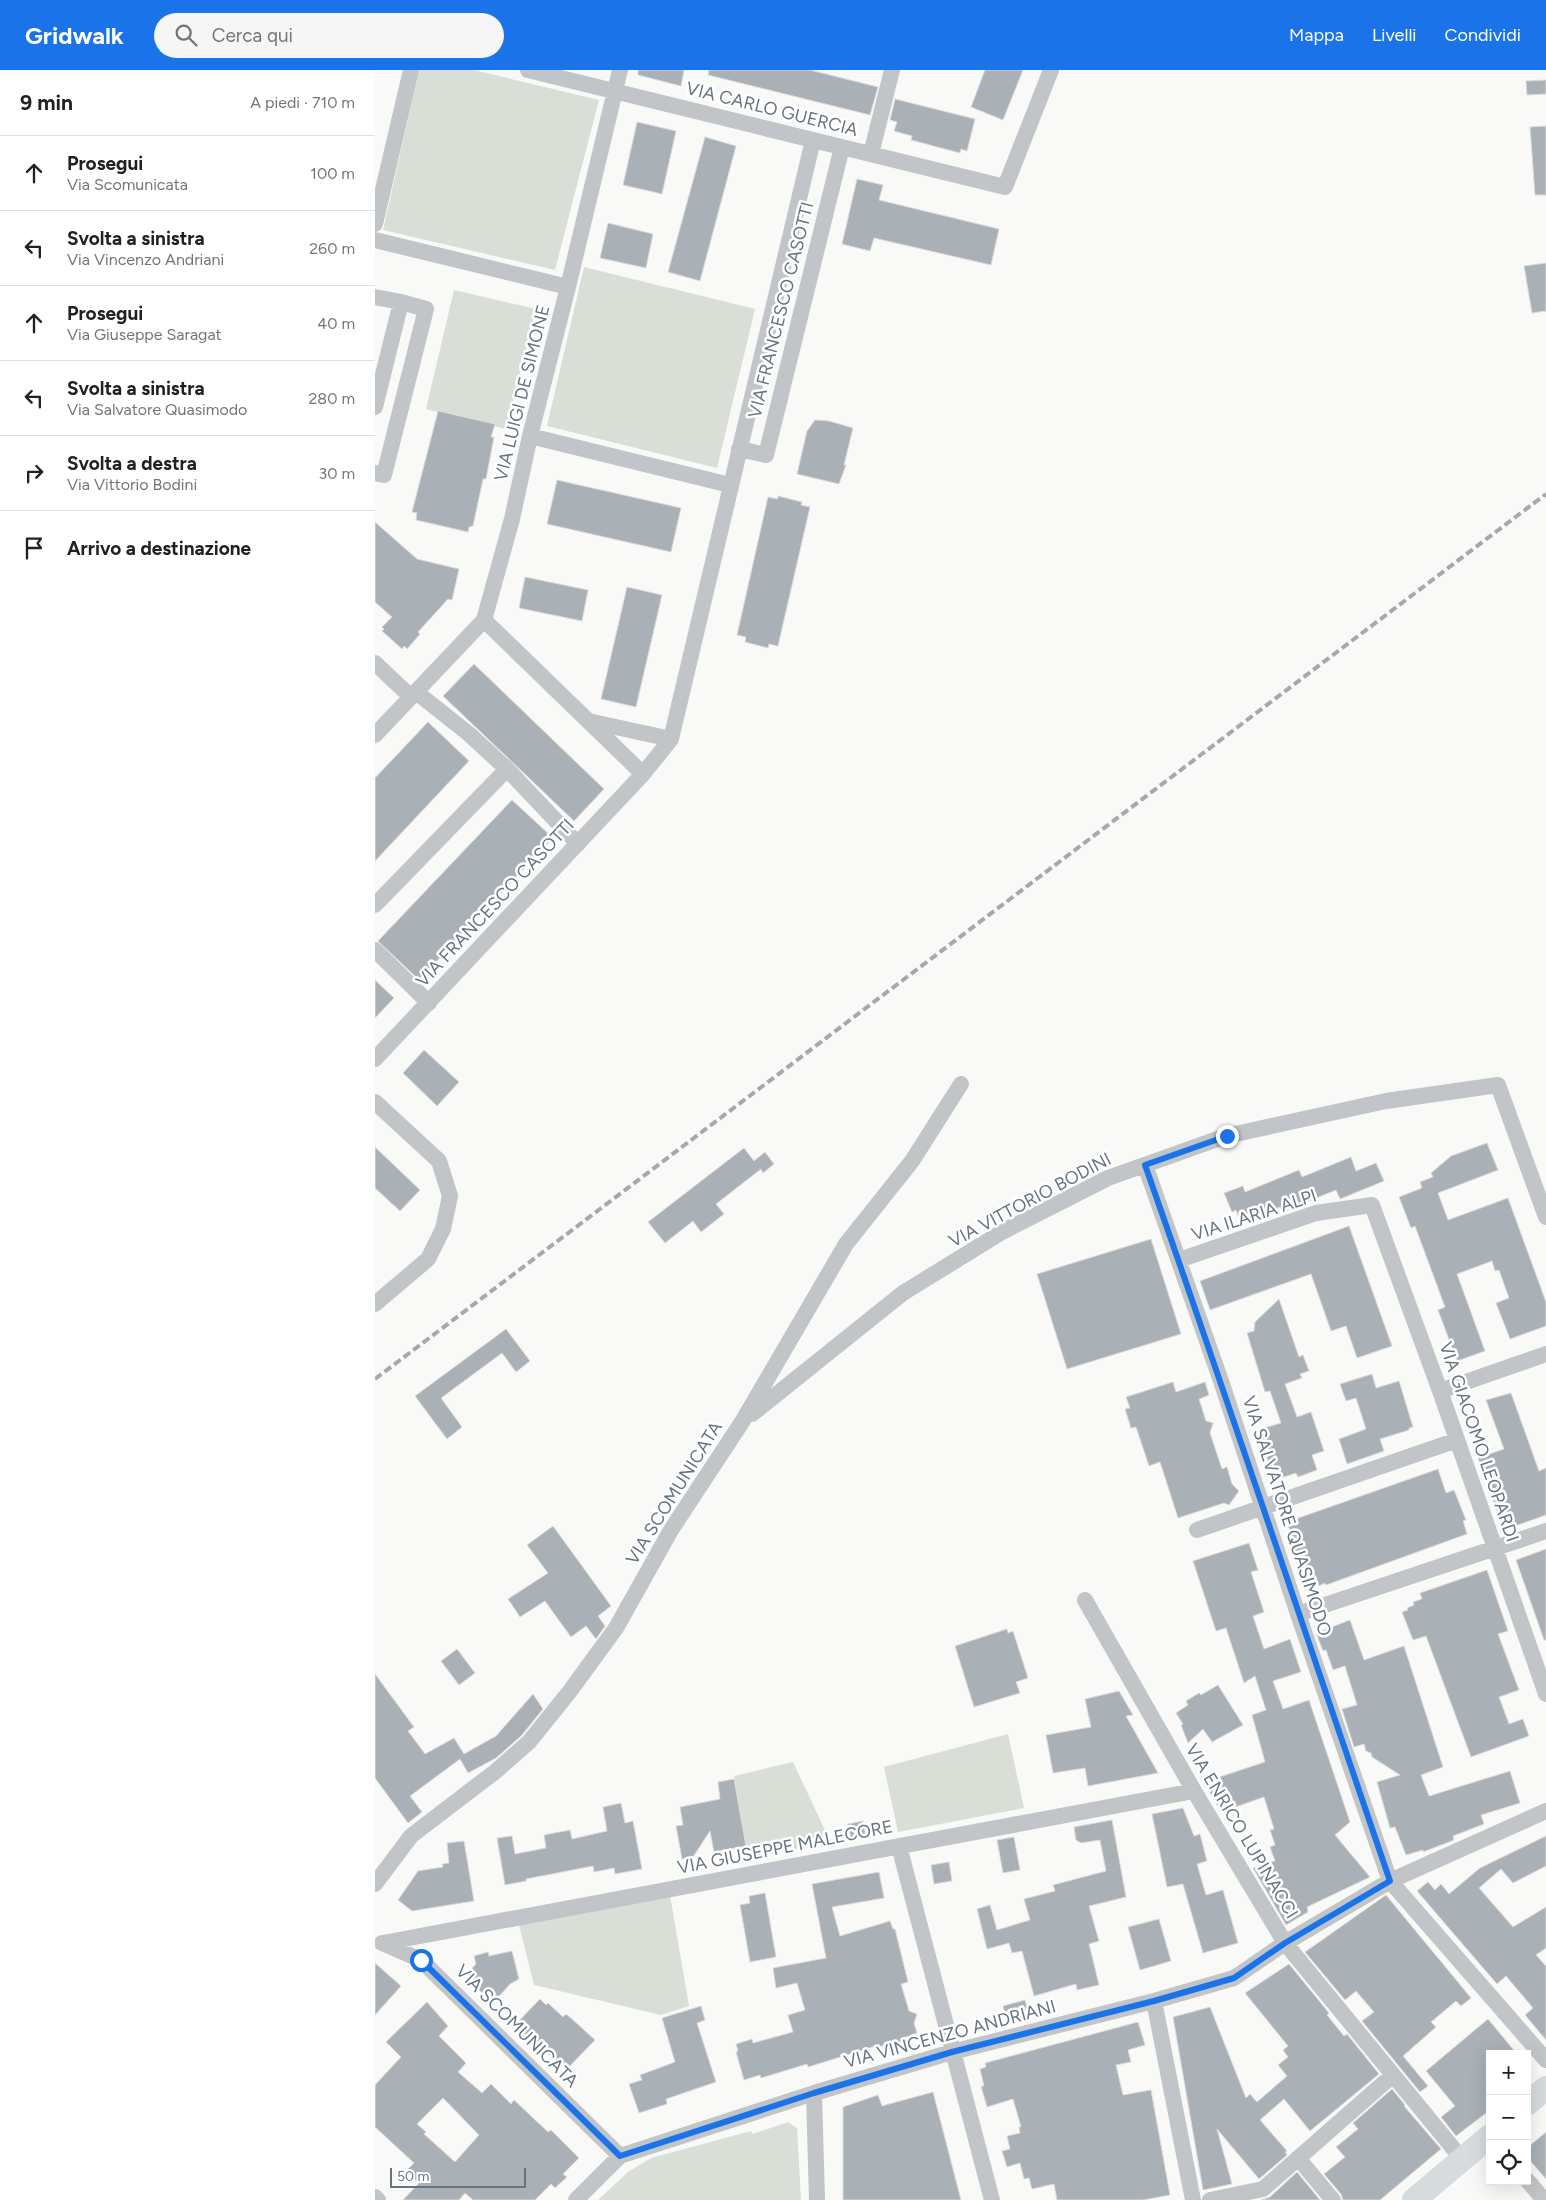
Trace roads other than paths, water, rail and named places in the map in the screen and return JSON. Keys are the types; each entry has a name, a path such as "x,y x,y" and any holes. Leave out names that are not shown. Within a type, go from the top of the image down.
{"main road":[{"path":"1531,2101 1546,2088"},
{"path":"1414,2200 1486,2139"}],"street":[{"path":"375,224 411,70"},
{"name":"VIA CARLO GUERCIA","path":"528,70 1005,187 1051,70"},
{"name":"VIA LUIGI DE SIMONE","path":"375,735 484,620 512,519 530,436 620,70"},
{"path":"871,154 892,70"},
{"name":"VIA FRANCESCO CASOTTI","path":"375,1059 643,774 671,738 813,140"},
{"name":"VIA FRANCESCO CASOTTI","path":"739,448 766,455 842,147"},
{"path":"375,240 568,287"},
{"path":"375,296 426,309 384,475 375,473"},
{"path":"375,407 401,302"},
{"path":"530,436 730,485"},
{"path":"484,620 643,774"},
{"path":"375,663 413,694 469,734 507,769 578,844"},
{"path":"588,721 671,738"},
{"path":"375,905 507,769"},
{"path":"375,950 429,1002"},
{"name":"VIA SCOMUNICATA","path":"375,1884 411,1836 496,1771 529,1742 616,1628 671,1530 742,1422 846,1244 912,1161 961,1084"},
{"name":"VIA VITTORIO BODINI","path":"742,1422 903,1293 1002,1232 1108,1178 1227,1136 1386,1101 1498,1085 1546,1216"},
{"path":"375,1102 439,1161 450,1196 443,1230 428,1259 375,1304"},
{"name":"VIA SALVATORE QUASIMODO","path":"1145,1165 1390,1881"},
{"name":"VIA ILARIA ALPI","path":"1179,1260 1316,1213 1372,1205"},
{"name":"VIA GIACOMO LEOPARDI","path":"1372,1205 1441,1391 1546,1694"},
{"path":"1441,1391 1546,1354"},
{"path":"1197,1530 1263,1509 1457,1440"},
{"path":"1298,1614 1495,1550 1546,1531"},
{"name":"VIA ENRICO LUPINACCI","path":"1085,1600 1194,1791 1285,1943 1462,2159"},
{"name":"VIA GIUSEPPE MALECORE","path":"379,1943 1194,1791"},
{"name":"VIA VINCENZO ANDRIANI","path":"620,2156 814,2093 952,2052 1154,2001 1234,1978 1285,1943 1390,1881 1546,1811"},
{"path":"899,1846 992,2200"},
{"path":"1390,1881 1546,2060"},
{"name":"VIA SCOMUNICATA","path":"379,1943 421,1960 620,2156"},
{"path":"1154,2001 1193,2200"},
{"path":"1211,2200 1263,2189 1393,2075"},
{"path":"814,2093 817,2200"},
{"path":"576,2200 620,2156"},
{"path":"1298,2158 1333,2200"},
{"path":"1531,2185 1544,2200"}],"railway":[{"path":"375,1379 1546,494"}]}
